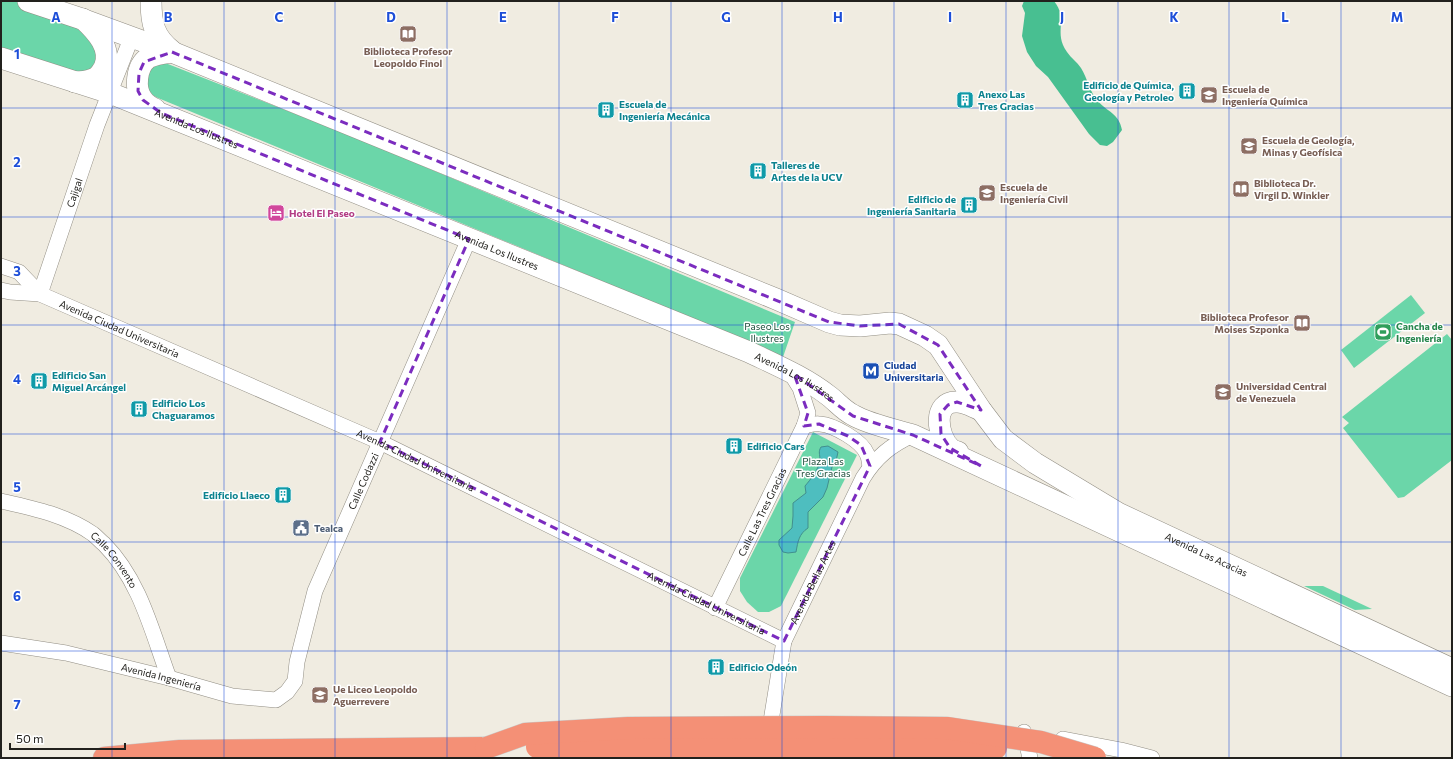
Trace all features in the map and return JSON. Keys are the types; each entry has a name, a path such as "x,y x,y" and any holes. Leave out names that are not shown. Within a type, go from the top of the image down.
{"highway":[{"path":"486,748 525,734 628,728 947,728 1041,742 1095,758"},
{"path":"104,758 180,751 748,746 989,747 1046,758"}],"main road":[{"path":"28,1 132,36 172,52 829,322 840,325 860,326 890,323 899,324 913,330 938,345 981,410"},
{"path":"151,1 151,17 155,31 159,40 172,52"},
{"path":"75,82 88,81 95,78 101,73 106,63 105,46 93,28 82,19"},
{"path":"162,113 148,105 140,96 137,84 138,76 140,68 148,58 172,52"},
{"name":"Avenida Los Ilustres","path":"1,58 110,93 162,113 749,352 790,371 830,396 843,409 853,416 913,435 981,466"},
{"path":"981,410 957,402 952,403 942,410 939,419 941,434 950,448 981,466"},
{"name":"Avenida Las Acacias","path":"981,410 1003,439 1035,463 1118,513 1452,669"},
{"name":"Avenida Las Acacias","path":"981,466 1452,686"}],"street":[{"name":"Cajigal","path":"40,294 97,125 132,36"},
{"name":"Calle Codazzi","path":"297,662 315,591 469,239"},
{"name":"Avenida Ciudad Universitaria","path":"1,266 19,272 40,294"},
{"name":"Avenida Ciudad Universitaria","path":"1,290 40,294 380,442 714,608 784,641"},
{"name":"Calle Las Tres Gracias","path":"714,608 804,426 808,413 800,388 790,371"},
{"path":"804,426 819,424 834,428 848,436 861,445 867,453 870,466"},
{"name":"Avenida Bellas Artes","path":"765,758 784,641 870,466 888,449 898,442 913,435"},
{"name":"Calle Convento","path":"1,501 38,510 71,522 93,534 113,553 133,583 169,678"},
{"name":"Avenida Ingeniería","path":"1,643 66,653 169,678 232,696 276,700 287,692 295,681 297,662"},
{"path":"1030,758 1023,732 1121,750 1152,758"}],"highlighted area":[{"path":"172,52 829,322 860,326 899,324 938,345 981,410 957,402 948,405 940,414 941,434 950,448 981,466 913,435 853,416 794,374 808,413 804,426 819,424 848,436 861,445 870,466 784,641 380,442 469,239 161,113 143,100 138,91 139,73 144,62"}],"green space":[{"path":"1,1 27,1 99,37 95,78 1,57"},
{"path":"1024,1 1054,1 1060,14 1061,38 1063,45 1081,68 1095,97 1101,105 1115,116 1120,124 1122,130 1113,142 1107,146 1100,145 1089,134 1048,77 1036,66 1027,52 1022,36 1025,13 1022,6"},
{"name":"Paseo Los Ilustres","path":"150,57 344,133 795,322 782,360 597,279 158,98 139,88"},
{"name":"Cancha de Ingeniería","path":"1411,295 1425,313 1354,368 1341,350"},
{"path":"1447,334 1452,340 1452,460 1404,497 1398,498 1343,428 1349,423 1342,417"},
{"name":"Plaza Las Tres Gracias","path":"813,432 857,455 781,606 769,612 758,612 747,602 740,591 740,578"},
{"path":"1304,586 1323,586 1372,609 1355,610"}],"water":[{"path":"828,446 838,452 836,461 832,467 827,488 823,497 808,512 808,528 799,538 796,552 783,552 779,545 779,540 792,528 793,503 806,493 805,486 818,467 820,460 820,449 821,447"}],"place":[{"name":"Biblioteca Profesor Leopoldo Finol","path":"408,34"},
{"name":"Edificio de Química, Geología y Petroleo","path":"1187,91"},
{"name":"Escuela de Ingeniería Química","path":"1209,95"},
{"name":"Anexo Las Tres Gracias","path":"965,100"},
{"name":"Escuela de Ingeniería Mecánica","path":"606,110"},
{"name":"Escuela de Geología, Minas y Geofísica","path":"1249,146"},
{"name":"Talleres de Artes de la UCV","path":"758,171"},
{"name":"Biblioteca Dr. Virgil D. Winkler","path":"1241,189"},
{"name":"Escuela de Ingeniería Civil","path":"987,193"},
{"name":"Edificio de Ingeniería Sanitaria","path":"969,205"},
{"name":"Hotel El Paseo","path":"276,213"},
{"name":"Biblioteca Profesor Moises Szponka","path":"1302,323"},
{"name":"Cancha de Ingeniería","path":"1383,332"},
{"name":"Ciudad Universitaria","path":"871,371"},
{"name":"Edificio San Miguel Arcángel","path":"39,381"},
{"name":"Universidad Central de Venezuela","path":"1223,392"},
{"name":"Edificio Los Chaguaramos","path":"139,409"},
{"name":"Edificio Cars","path":"734,446"},
{"name":"Edificio Llaeco","path":"283,495"},
{"name":"Tealca","path":"301,528"},
{"name":"Edificio Odeón","path":"716,667"},
{"name":"Ue Liceo Leopoldo Aguerrevere","path":"320,695"}]}
